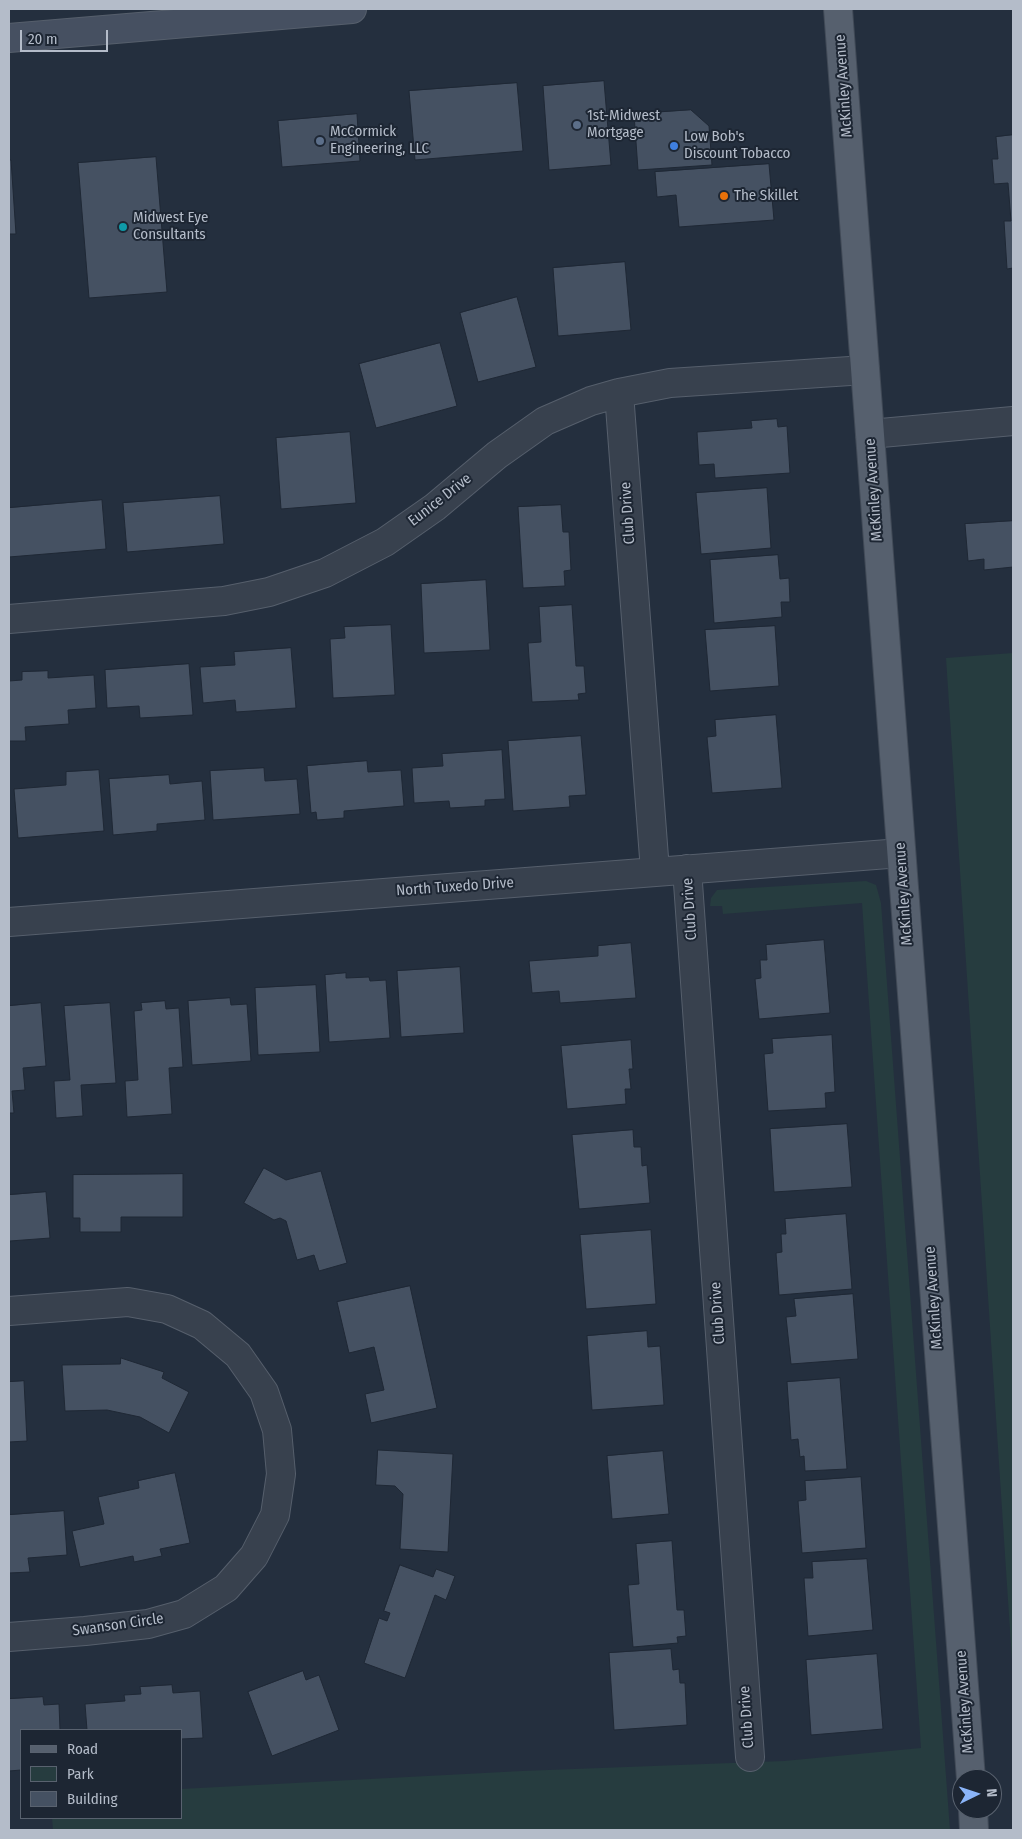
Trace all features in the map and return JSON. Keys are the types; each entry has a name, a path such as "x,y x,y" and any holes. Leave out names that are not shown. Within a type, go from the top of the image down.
{"main road":[{"path":"9,38 352,9"},
{"name":"McKinley Avenue","path":"838,9 970,1769"}],"street":[{"name":"Eunice Drive","path":"9,619 162,608 224,601 269,592 325,573 385,542 435,507 497,455 545,422 618,393 670,382 865,370"},
{"name":"Club Drive","path":"618,393 655,871"},
{"path":"870,434 1013,422"},
{"name":"North Tuxedo Drive","path":"9,922 901,853"},
{"name":"Club Drive","path":"687,869 750,1757"},
{"name":"Swanson Circle","path":"9,1311 128,1302 167,1309 202,1325 238,1355 264,1392 277,1430 281,1474 275,1515 254,1556 226,1588 184,1614 148,1624 9,1637"}],"green space":[{"path":"1013,653 1013,1676 946,658"},
{"path":"866,881 876,885 881,903 950,1830 53,1830 52,1819 182,1819 182,1789 522,1771 784,1761 921,1748 862,903 723,914 722,906 710,906 711,898 717,890"}],"building":[{"name":"1st-Midwest Mortgage","path":"604,81 611,165 549,170 543,86"},
{"path":"517,83 523,151 415,160 409,91"},
{"name":"Low Bob's Discount Tobacco","path":"691,110 709,126 712,165 638,170 634,114"},
{"name":"McCormick Engineering, LLC","path":"357,114 360,161 282,167 278,121"},
{"path":"1013,135 1013,268 1007,269 1004,221 1011,221 1008,183 994,184 992,159 998,159 996,137"},
{"name":"Midwest Eye Consultants","path":"156,157 167,292 89,298 78,163"},
{"path":"9,160 11,160 16,234 9,234"},
{"name":"The Skillet","path":"769,164 774,220 679,227 676,195 657,197 655,172"},
{"path":"625,262 631,330 558,336 553,268"},
{"path":"517,297 536,367 478,382 460,313"},
{"path":"440,343 457,406 376,428 359,364"},
{"path":"777,419 778,427 787,426 790,473 715,478 714,464 699,465 697,432 752,428 751,421"},
{"path":"350,432 356,503 281,509 276,438"},
{"path":"767,488 771,548 701,554 696,493"},
{"path":"220,496 224,544 127,552 123,503"},
{"path":"102,500 106,549 9,557 9,508"},
{"path":"561,505 563,532 569,532 571,570 564,571 565,586 523,588 518,507"},
{"path":"1013,521 1013,567 984,570 984,559 968,561 965,524"},
{"path":"778,555 780,579 789,578 790,602 781,602 782,617 714,623 710,560"},
{"path":"486,580 490,650 424,653 421,584"},
{"path":"572,605 576,666 584,666 586,693 578,694 579,700 532,702 528,643 541,642 539,607"},
{"path":"391,625 395,695 333,698 330,639 345,638 344,627"},
{"path":"775,626 779,686 710,691 705,630"},
{"path":"291,648 296,708 236,712 235,700 203,703 200,667 235,665 234,652"},
{"path":"189,664 193,715 140,718 139,706 107,708 105,670"},
{"path":"48,671 48,678 94,675 96,708 68,710 69,724 25,727 26,741 9,741 9,681 22,680 22,672"},
{"path":"776,715 782,788 712,793 707,737 716,736 715,720"},
{"path":"581,736 586,795 569,796 570,807 513,811 508,741"},
{"path":"502,750 505,799 485,800 485,806 450,808 449,801 414,803 412,768 443,766 442,754"},
{"path":"367,761 368,772 401,770 404,806 344,811 344,818 317,820 316,812 311,813 307,766"},
{"path":"264,768 265,781 297,779 300,814 213,820 210,771"},
{"path":"99,770 104,831 18,838 14,789 66,785 66,772"},
{"path":"169,775 170,784 202,781 205,820 157,824 157,831 113,835 109,779"},
{"path":"824,940 830,1013 759,1019 755,979 761,978 760,960 767,960 766,945"},
{"path":"631,943 636,998 560,1003 559,991 532,993 529,961 598,956 598,946"},
{"path":"460,967 464,1033 401,1037 397,971"},
{"path":"346,973 346,978 369,977 370,981 386,980 390,1038 329,1042 325,975"},
{"path":"316,985 320,1052 258,1055 255,988"},
{"path":"230,998 231,1005 247,1004 251,1061 192,1065 188,1001"},
{"path":"165,1001 166,1009 179,1008 183,1067 169,1068 172,1114 127,1117 125,1081 138,1080 134,1011 142,1010 141,1003"},
{"path":"41,1003 46,1066 23,1068 25,1090 12,1091 14,1113 9,1113 9,1006"},
{"path":"110,1003 116,1083 81,1085 83,1116 56,1118 54,1081 70,1080 64,1006"},
{"path":"832,1035 835,1092 825,1093 826,1108 768,1111 764,1054 773,1053 772,1039"},
{"path":"631,1040 633,1069 629,1069 631,1089 625,1089 626,1104 567,1109 561,1046"},
{"path":"847,1124 852,1187 774,1192 770,1129"},
{"path":"633,1130 634,1147 641,1147 642,1166 647,1165 650,1203 579,1209 572,1135"},
{"path":"264,1168 286,1180 321,1171 347,1263 319,1271 314,1255 297,1260 286,1221 280,1218 274,1220 244,1203"},
{"path":"183,1174 183,1217 121,1217 121,1232 80,1232 80,1218 73,1218 73,1175"},
{"path":"46,1192 50,1238 10,1241 9,1246 9,1195"},
{"path":"846,1214 852,1289 779,1295 776,1253 782,1252 781,1234 786,1234 785,1219"},
{"path":"651,1230 656,1304 586,1309 580,1235"},
{"path":"410,1286 437,1408 371,1423 365,1394 384,1390 374,1347 349,1353 337,1302"},
{"path":"853,1294 858,1359 791,1364 786,1317 796,1316 794,1299"},
{"path":"647,1331 648,1347 660,1346 664,1405 592,1410 587,1336"},
{"path":"121,1358 164,1372 162,1378 189,1392 169,1433 140,1417 107,1410 65,1411 62,1365 120,1364"},
{"path":"840,1378 847,1469 805,1471 804,1456 800,1457 798,1439 791,1440 787,1382"},
{"path":"24,1381 27,1441 9,1442 9,1382"},
{"path":"378,1450 453,1454 448,1552 400,1549 403,1494 395,1486 376,1485"},
{"path":"663,1451 669,1514 612,1519 607,1456"},
{"path":"175,1473 190,1543 160,1549 162,1556 134,1562 133,1556 80,1567 72,1531 104,1524 98,1497 139,1488 138,1481"},
{"path":"861,1477 866,1548 802,1553 798,1501 806,1500 805,1481"},
{"path":"64,1511 67,1555 28,1558 30,1572 9,1573 9,1515"},
{"path":"672,1541 677,1610 684,1610 686,1636 677,1637 678,1643 633,1647 628,1585 639,1584 636,1544"},
{"path":"867,1559 873,1630 808,1636 804,1578 813,1578 812,1562"},
{"path":"400,1565 433,1577 436,1569 455,1576 446,1600 435,1595 405,1678 364,1663 379,1618 387,1621 390,1613 384,1611"},
{"path":"671,1649 673,1670 679,1669 680,1683 685,1683 687,1725 614,1730 609,1653"},
{"path":"877,1654 883,1729 811,1735 806,1660"},
{"path":"303,1671 306,1680 319,1675 339,1730 272,1756 248,1692"},
{"path":"172,1685 173,1693 200,1691 203,1738 182,1739 182,1729 87,1729 85,1704 125,1701 124,1695 141,1694 140,1687"},
{"path":"43,1697 44,1705 59,1704 60,1729 20,1729 20,1770 9,1771 9,1699"}],"place":[{"name":"1st-Midwest Mortgage","path":"577,125"},
{"name":"McCormick Engineering, LLC","path":"320,141"},
{"name":"Low Bob's Discount Tobacco","path":"674,146"},
{"name":"The Skillet","path":"724,196"},
{"name":"Midwest Eye Consultants","path":"123,227"}]}
